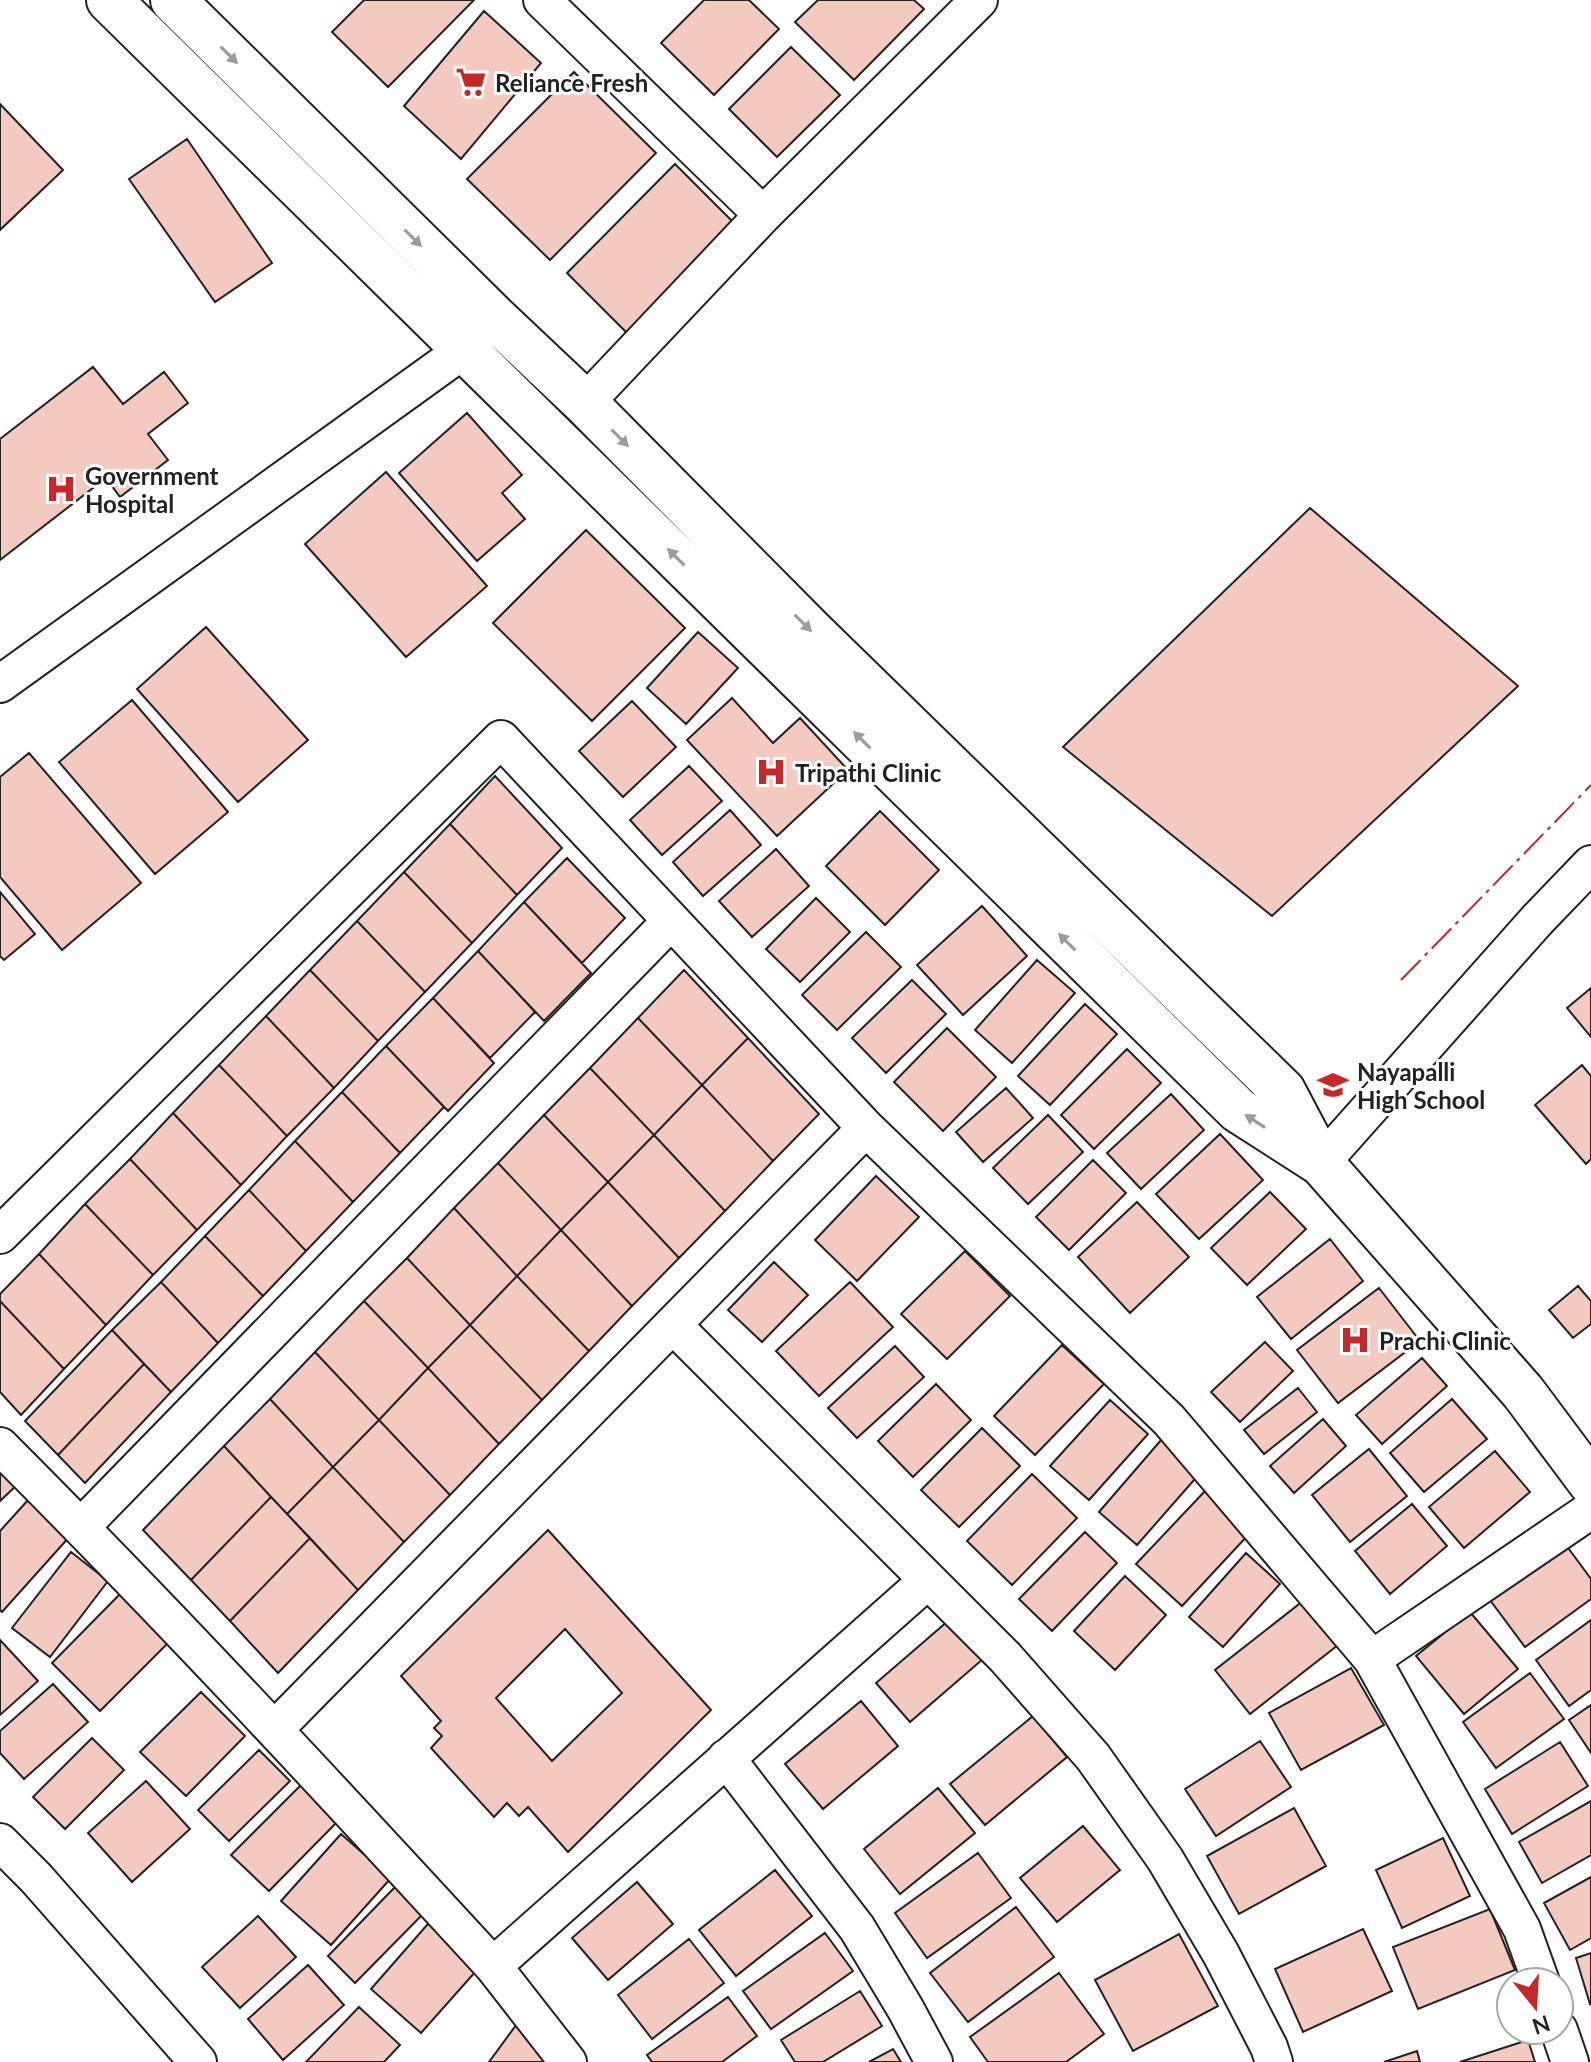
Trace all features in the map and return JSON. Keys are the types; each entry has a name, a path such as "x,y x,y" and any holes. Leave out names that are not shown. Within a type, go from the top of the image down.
{"street":[{"path":"109,0 1238,1110 1321,1163"},
{"path":"173,0 585,403 811,631 1283,1091 1321,1163 1523,1392 1591,1483"},
{"path":"542,0 763,215"},
{"path":"585,403 964,5"},
{"path":"0,684 465,349 496,319"},
{"path":"0,1235 501,739 866,1128 1169,1420 1372,1659 1522,1929 1535,1966"},
{"path":"1321,1163 1538,919 1591,864"},
{"path":"81,1527 671,921"},
{"path":"275,1729 866,1128"},
{"path":"673,1325 1005,1657 1093,1757 1165,1859 1221,1954 1274,2062"},
{"path":"0,1446 275,1729 493,1966 568,2062"},
{"path":"1372,1659 1591,1510"},
{"path":"493,1966 928,1580"},
{"path":"726,1758 857,1928 934,2062"},
{"path":"0,1842 36,1878 198,2062"}],"building":[{"path":"364,0 474,0 388,87 332,32"},
{"path":"704,0 749,0 779,29 714,95 661,43"},
{"path":"818,0 914,0 924,9 854,80 795,22"},
{"path":"484,11 541,63 461,159 404,106"},
{"path":"791,47 840,95 777,157 729,109"},
{"path":"574,72 656,153 550,260 467,179"},
{"path":"0,104 63,170 0,230"},
{"path":"187,139 272,263 215,302 129,179"},
{"path":"675,164 735,224 627,333 567,273"},
{"path":"93,367 123,404 164,372 188,403 148,434 168,460 120,497 106,478 0,560 0,439"},
{"path":"467,413 522,475 502,493 525,519 477,561 399,473"},
{"path":"386,472 487,586 406,657 305,544"},
{"path":"1310,508 1518,686 1272,916 1063,747"},
{"path":"586,530 685,628 592,721 493,623"},
{"path":"206,627 308,740 238,802 137,689"},
{"path":"698,632 738,668 686,724 647,688"},
{"path":"732,698 773,743 800,718 848,770 777,836 687,740"},
{"path":"132,700 228,812 155,874 59,762"},
{"path":"632,701 676,747 623,797 579,751"},
{"path":"29,753 141,883 62,950 0,877 0,777"},
{"path":"689,766 722,801 662,855 630,820"},
{"path":"495,776 562,848 517,895 450,824"},
{"path":"730,810 761,845 703,896 673,862"},
{"path":"880,811 939,870 885,925 826,866"},
{"path":"450,824 517,895 472,943 404,872"},
{"path":"776,849 809,886 752,937 719,901"},
{"path":"567,858 625,918 582,963 524,902"},
{"path":"404,872 472,943 425,992 357,921"},
{"path":"0,892 35,934 4,960 0,956"},
{"path":"816,898 850,932 800,982 766,949"},
{"path":"524,902 591,973 544,1021 478,951"},
{"path":"982,906 1027,956 963,1015 917,965"},
{"path":"357,921 425,992 378,1041 310,970"},
{"path":"866,932 901,967 837,1030 802,995"},
{"path":"478,951 535,1012 490,1058 433,998"},
{"path":"1037,960 1075,993 1012,1063 975,1030"},
{"path":"310,970 378,1041 334,1088 266,1016"},
{"path":"684,970 748,1038 702,1085 638,1018"},
{"path":"912,980 946,1014 886,1073 852,1038"},
{"path":"1591,988 1591,1037 1567,1008"},
{"path":"433,998 494,1063 448,1111 386,1046"},
{"path":"1085,1004 1117,1034 1050,1105 1018,1076"},
{"path":"266,1016 334,1088 287,1136 219,1065"},
{"path":"638,1018 702,1085 654,1135 590,1068"},
{"path":"947,1028 996,1077 943,1131 894,1082"},
{"path":"748,1038 819,1114 773,1161 702,1085"},
{"path":"386,1046 444,1107 400,1153 342,1092"},
{"path":"1127,1049 1161,1083 1094,1149 1061,1115"},
{"path":"219,1065 287,1136 241,1185 173,1113"},
{"path":"1582,1065 1591,1076 1591,1159 1586,1164 1535,1105"},
{"path":"590,1068 654,1135 608,1182 544,1115"},
{"path":"702,1085 773,1161 725,1211 654,1135"},
{"path":"1006,1088 1033,1118 983,1162 956,1132"},
{"path":"342,1092 400,1153 353,1202 295,1141"},
{"path":"1171,1094 1204,1130 1141,1189 1107,1153"},
{"path":"173,1113 241,1185 197,1230 130,1159"},
{"path":"544,1115 608,1182 561,1230 498,1163"},
{"path":"1048,1115 1083,1152 1028,1204 993,1168"},
{"path":"1220,1134 1263,1180 1199,1239 1156,1194"},
{"path":"654,1135 725,1211 679,1258 608,1182"},
{"path":"295,1141 353,1202 306,1251 249,1190"},
{"path":"130,1159 197,1230 153,1275 85,1204"},
{"path":"1093,1160 1126,1193 1069,1250 1036,1217"},
{"path":"498,1163 561,1230 517,1276 454,1208"},
{"path":"876,1176 919,1217 857,1281 815,1240"},
{"path":"608,1182 679,1258 632,1306 561,1230"},
{"path":"249,1190 306,1251 263,1296 205,1236"},
{"path":"1270,1192 1306,1229 1247,1285 1211,1248"},
{"path":"1137,1202 1189,1257 1130,1313 1078,1257"},
{"path":"85,1204 153,1275 106,1325 39,1254"},
{"path":"454,1208 517,1276 470,1325 407,1258"},
{"path":"561,1230 632,1306 589,1351 517,1276"},
{"path":"205,1236 263,1296 218,1343 161,1282"},
{"path":"1330,1239 1363,1281 1291,1339 1257,1297"},
{"path":"965,1251 1010,1296 947,1359 901,1314"},
{"path":"39,1254 106,1325 64,1369 0,1301 0,1294"},
{"path":"407,1258 470,1325 428,1368 364,1301"},
{"path":"774,1262 808,1295 762,1342 728,1310"},
{"path":"517,1276 589,1351 542,1400 470,1325"},
{"path":"161,1282 218,1343 171,1392 112,1330"},
{"path":"850,1282 893,1327 819,1396 776,1351"},
{"path":"1578,1286 1591,1301 1591,1324 1573,1338 1549,1310"},
{"path":"1379,1288 1420,1341 1338,1403 1297,1350"},
{"path":"0,1301 64,1369 21,1415 0,1392"},
{"path":"364,1301 428,1368 379,1420 315,1352"},
{"path":"470,1325 542,1400 499,1444 428,1368"},
{"path":"112,1330 144,1364 58,1455 25,1421"},
{"path":"1265,1342 1293,1371 1240,1422 1211,1392"},
{"path":"1062,1345 1104,1384 1035,1455 994,1416"},
{"path":"895,1346 924,1377 857,1438 828,1408"},
{"path":"315,1352 379,1420 333,1467 270,1399"},
{"path":"1422,1358 1447,1386 1382,1444 1356,1415"},
{"path":"144,1364 171,1392 85,1483 58,1455"},
{"path":"428,1368 499,1444 450,1495 379,1420"},
{"path":"936,1384 971,1420 913,1477 878,1441"},
{"path":"1298,1388 1317,1412 1264,1454 1244,1430"},
{"path":"270,1399 333,1467 287,1514 224,1446"},
{"path":"1452,1399 1487,1439 1424,1492 1390,1453"},
{"path":"1110,1400 1148,1434 1089,1500 1050,1466"},
{"path":"1323,1419 1346,1446 1294,1493 1270,1466"},
{"path":"379,1420 450,1495 404,1542 333,1467"},
{"path":"982,1428 1020,1466 959,1527 921,1490"},
{"path":"1162,1439 1201,1472 1137,1545 1099,1512"},
{"path":"224,1446 271,1497 191,1580 143,1530"},
{"path":"1369,1449 1407,1496 1350,1542 1312,1495"},
{"path":"1495,1451 1530,1492 1464,1548 1429,1507"},
{"path":"0,1466 18,1484 0,1501"},
{"path":"333,1467 404,1542 358,1590 287,1514"},
{"path":"1032,1474 1077,1518 1012,1585 967,1541"},
{"path":"1205,1491 1250,1533 1182,1606 1136,1564"},
{"path":"271,1497 310,1538 230,1621 191,1580"},
{"path":"29,1499 71,1535 2,1612 0,1531"},
{"path":"1412,1504 1447,1546 1390,1594 1355,1551"},
{"path":"548,1530 711,1710 568,1852 528,1807 519,1816 507,1803 494,1817 431,1748 442,1736 434,1728 441,1721 401,1676","holes":["565,1629 622,1693 552,1761 496,1698"]},
{"path":"1085,1532 1117,1563 1052,1631 1019,1599"},
{"path":"310,1538 358,1590 278,1673 230,1621"},
{"path":"1563,1541 1591,1579 1591,1599 1525,1647 1487,1596"},
{"path":"71,1552 108,1581 50,1657 12,1628"},
{"path":"1246,1553 1280,1584 1223,1647 1189,1617"},
{"path":"1125,1576 1166,1615 1115,1670 1074,1631"},
{"path":"123,1591 172,1639 100,1711 52,1663"},
{"path":"1303,1601 1338,1645 1250,1714 1215,1670"},
{"path":"1470,1612 1518,1669 1464,1714 1416,1656"},
{"path":"1591,1620 1591,1690 1569,1706 1536,1660"},
{"path":"948,1621 983,1659 910,1722 876,1683"},
{"path":"0,1640 38,1681 0,1715"},
{"path":"1351,1668 1384,1725 1301,1770 1269,1713"},
{"path":"1530,1673 1564,1719 1496,1768 1463,1722"},
{"path":"53,1684 88,1722 24,1779 0,1753 0,1731"},
{"path":"201,1692 245,1736 186,1796 140,1752"},
{"path":"861,1701 898,1746 823,1809 785,1764"},
{"path":"1591,1705 1591,1753 1569,1720"},
{"path":"1033,1716 1067,1757 985,1825 950,1784"},
{"path":"92,1738 124,1770 65,1829 33,1797"},
{"path":"1260,1741 1291,1787 1216,1836 1185,1789"},
{"path":"1560,1742 1588,1786 1512,1834 1485,1789"},
{"path":"259,1750 290,1781 229,1841 198,1810"},
{"path":"306,1780 343,1816 269,1891 231,1855"},
{"path":"146,1781 190,1829 132,1882 88,1833"},
{"path":"938,1788 975,1833 900,1894 864,1849"},
{"path":"1591,1801 1591,1855 1542,1883 1519,1842"},
{"path":"1294,1808 1326,1866 1239,1914 1207,1856"},
{"path":"1083,1826 1120,1870 1057,1922 1020,1878"},
{"path":"341,1834 391,1878 331,1945 281,1901"},
{"path":"1443,1838 1470,1896 1402,1928 1376,1870"},
{"path":"978,1853 1011,1898 927,1958 895,1913"},
{"path":"775,1870 812,1916 736,1976 699,1930"},
{"path":"1591,1877 1591,1938 1570,1950 1544,1903"},
{"path":"637,1882 673,1924 608,1980 572,1938"},
{"path":"396,1886 424,1913 355,1983 328,1956"},
{"path":"1016,1907 1054,1957 968,2022 930,1973"},
{"path":"1490,1909 1513,1966 1495,1966 1495,1978 1418,2009 1393,1947"},
{"path":"258,1916 296,1957 240,2008 202,1967"},
{"path":"434,1917 484,1962 421,2033 371,1989"},
{"path":"1363,1929 1392,1991 1303,2032 1275,1969"},
{"path":"825,1933 853,1971 771,2029 743,1991"},
{"path":"1179,1934 1218,2006 1133,2051 1095,1980"},
{"path":"689,1939 724,1983 652,2039 618,1995"},
{"path":"1591,1953 1591,2003 1590,2004 1576,1958"},
{"path":"308,1965 344,2005 283,2060 248,2019"},
{"path":"1059,1973 1104,2034 1066,2062 988,2062 970,2037"},
{"path":"860,1991 882,2026 823,2062 795,2062 781,2040"},
{"path":"728,1997 757,2036 722,2062 652,2062 647,2055"},
{"path":"359,2007 400,2045 384,2062 306,2062"},
{"path":"522,2017 555,2062 489,2062"},
{"path":"1509,2046 1530,2046 1535,2062 1460,2062"},
{"path":"893,2049 901,2062 869,2062"},
{"path":"1417,2051 1420,2062 1384,2062"}],"power":[{"path":"1401,980 1591,785"}],"place":[{"name":"Reliance Fresh","path":"471,82"},
{"name":"Government Hospital","path":"61,489"},
{"name":"Tripathi Clinic","path":"771,772"},
{"name":"Nayapalli High School","path":"1333,1085"},
{"name":"Prachi Clinic","path":"1355,1340"}]}
